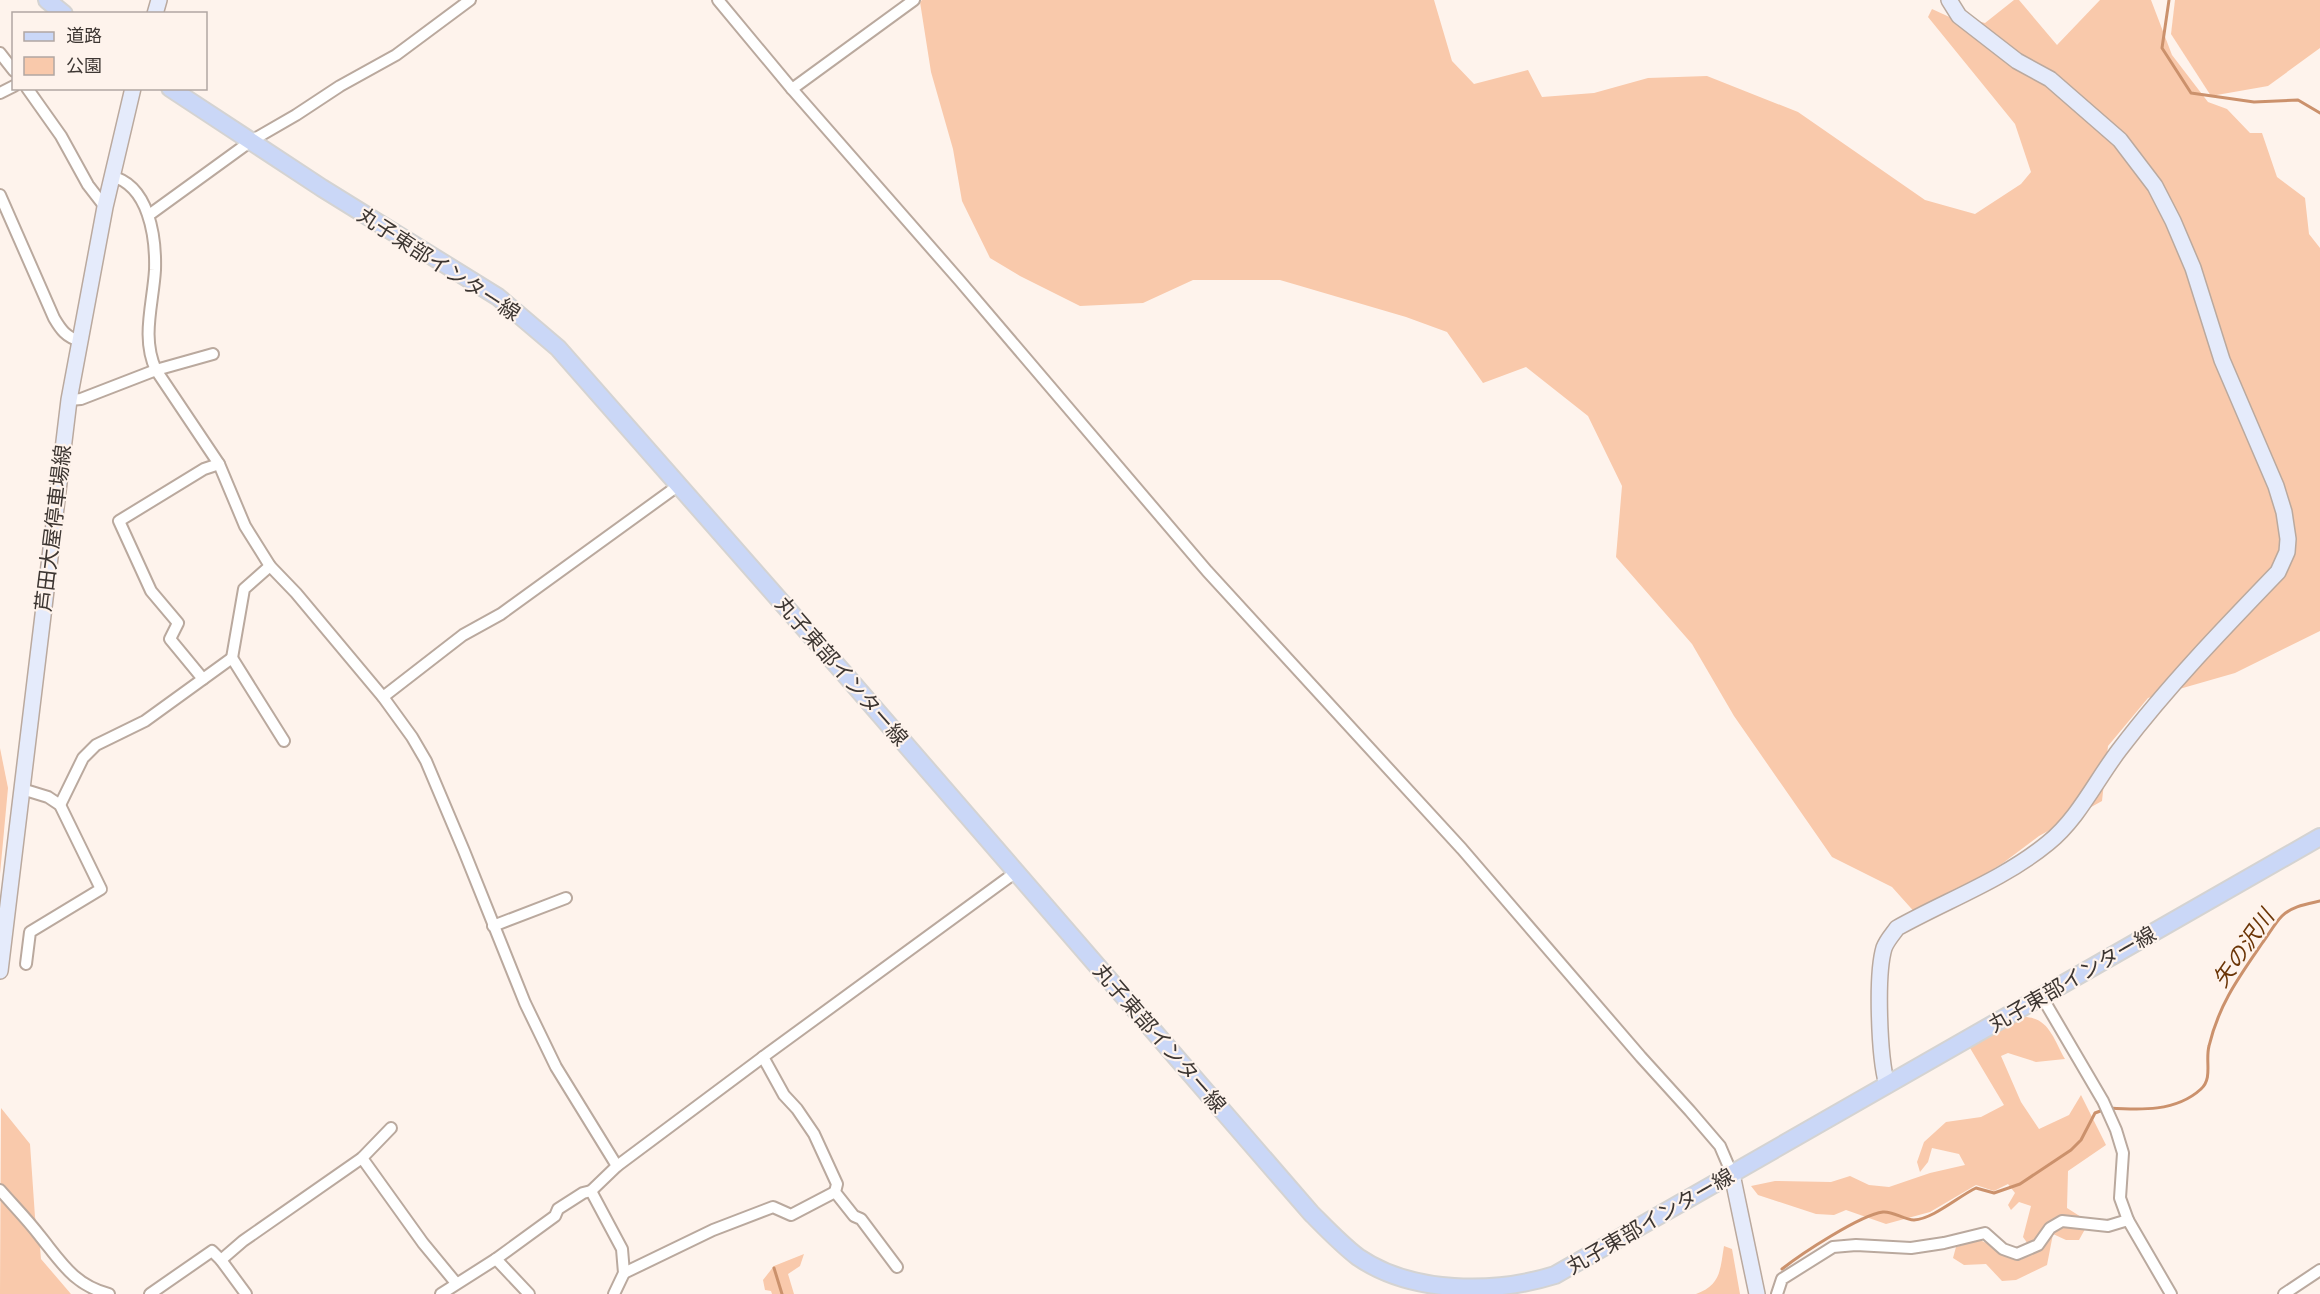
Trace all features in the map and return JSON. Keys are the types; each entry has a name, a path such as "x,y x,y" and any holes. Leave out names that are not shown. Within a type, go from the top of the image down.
{"main road":[{"path":"47,0 62,12"},
{"name":"丸子東部インター線","path":"173,90 322,188 498,297 576,366 1324,1226 1359,1258 1392,1276 1427,1287 1462,1293 1494,1292 1533,1284 1555,1275 2320,837"}],"street":[{"path":"149,215 251,141 340,86 396,55 470,0"},
{"path":"718,0 1207,571 1462,849 1720,1146 1732,1174 1757,1294"},
{"path":"792,88 914,0"},
{"path":"1887,1084 1881,1049 1880,964 1885,945 1897,928 2015,866 2048,844 2061,832 2118,751 2163,696 2278,572 2286,552 2288,539 2284,512 2276,486 2222,360 2189,259 2155,186 2120,140 2050,79 2017,61 1959,16 1949,0"},
{"path":"0,53 12,68"},
{"path":"28,90 62,136 88,185 105,207"},
{"name":"芦田大屋停車場線","path":"0,971 69,399 111,176 132,90"},
{"path":"111,176 128,183 149,215 155,269 148,328 150,356 156,370 219,464 245,526 270,566 296,593 383,697 426,761 525,1003 556,1067 617,1166"},
{"path":"0,195 54,318 62,331 70,338 80,341"},
{"path":"69,399 81,399 156,370 213,354"},
{"path":"203,679 170,639 178,622 151,591 118,521 204,469 219,464"},
{"path":"383,697 463,635 501,614 679,485"},
{"path":"270,566 244,589 232,658 284,741"},
{"path":"60,805 83,758 96,745 145,721 232,658"},
{"path":"22,789 48,797 60,805 101,889 30,932 26,964"},
{"path":"441,1294 496,1259 555,1216 558,1209 583,1193 591,1191 617,1166 1016,872"},
{"path":"493,926 566,898"},
{"path":"2042,997 2103,1101 2116,1130 2123,1153 2120,1198 2128,1220 2171,1294"},
{"path":"624,1273 713,1230 773,1208 791,1215 835,1192 837,1184 814,1134 797,1108 784,1095 763,1057"},
{"path":"221,1260 243,1240 362,1158 391,1128"},
{"path":"362,1158 423,1243 456,1283"},
{"path":"0,1190 58,1261 78,1281 87,1287 109,1294"},
{"path":"591,1191 622,1249 624,1273 614,1294"},
{"path":"835,1192 854,1216 861,1219 897,1267"},
{"path":"1777,1294 1782,1279 1833,1247 1856,1245 1911,1248 1985,1233 2003,1249 2017,1254 2038,1245 2050,1228 2062,1221 2108,1226 2128,1220"},
{"path":"150,1294 212,1251 246,1294"},
{"path":"496,1259 529,1294"},
{"path":"2283,1294 2317,1273 2320,1286"}],"green space":[{"path":"922,0 1434,0 1452,61 1474,84 1528,70 1542,97 1594,93 1648,78 1707,76 1798,112 1925,200 1975,214 2021,184 2031,172 2015,124 1928,17 1932,9 1956,20 1959,16 1985,23 2014,0 2019,0 2057,45 2100,0 2151,0 2172,55 2208,102 2227,109 2250,133 2262,133 2277,177 2305,198 2309,234 2320,248 2320,631 2235,673 2148,698 2108,746 2102,801 2039,836 2003,863 1918,916 1892,887 1832,857 1734,716 1692,644 1616,557 1622,486 1588,416 1526,367 1483,383 1447,332 1406,317 1280,280 1193,280 1143,303 1080,306 990,258 962,201 953,149 931,72 920,2"},
{"path":"2175,0 2320,0 2320,48 2268,86 2211,96 2171,34"},
{"path":"0,748 8,788 0,874"},
{"path":"2024,1017 2032,1018 2045,1025 2065,1059 2036,1062 2008,1053 2001,1056 2021,1102 2039,1129 2069,1115 2081,1095 2106,1145 2068,1171 2067,1208 2089,1222 2079,1240 2066,1240 2053,1234 2047,1265 2016,1280 2002,1281 1986,1264 1964,1265 1953,1258 1956,1247 1980,1240 2021,1260 2030,1247 2023,1237 2031,1206 2019,1202 2011,1210 2008,1205 2015,1193 2008,1184 1994,1191 1976,1185 1930,1212 1886,1224 1846,1210 1834,1215 1816,1214 1758,1195 1751,1186 1775,1181 1831,1182 1850,1176 1869,1185 1889,1187 1930,1173 1965,1165 1959,1154 1932,1148 1928,1162 1920,1172 1917,1162 1924,1142 1946,1122 1981,1117 2004,1105 1970,1048"},
{"path":"1,1108 30,1144 35,1217 41,1259 71,1294 0,1294"},
{"path":"1724,1246 1732,1249 1740,1294 1696,1294 1710,1286 1718,1276"},
{"path":"804,1254 800,1266 788,1274 794,1294 772,1294 771,1291 765,1290 763,1280 774,1266"}],"waterway":[{"path":"2169,0 2162,48 2191,93 2254,102 2298,100 2320,113"},
{"name":"矢の沢川","path":"2109,1108 2145,1109 2169,1106 2191,1097 2201,1089 2207,1080 2208,1052 2213,1031 2238,979 2282,916 2305,904 2320,901"},
{"name":"矢の沢川","path":"1782,1269 1831,1236 1873,1215 1887,1212 1910,1220 1921,1219 1976,1188 1994,1193 2020,1184 2071,1150 2081,1140 2095,1113 2103,1110"},
{"path":"774,1268 782,1294"}]}
